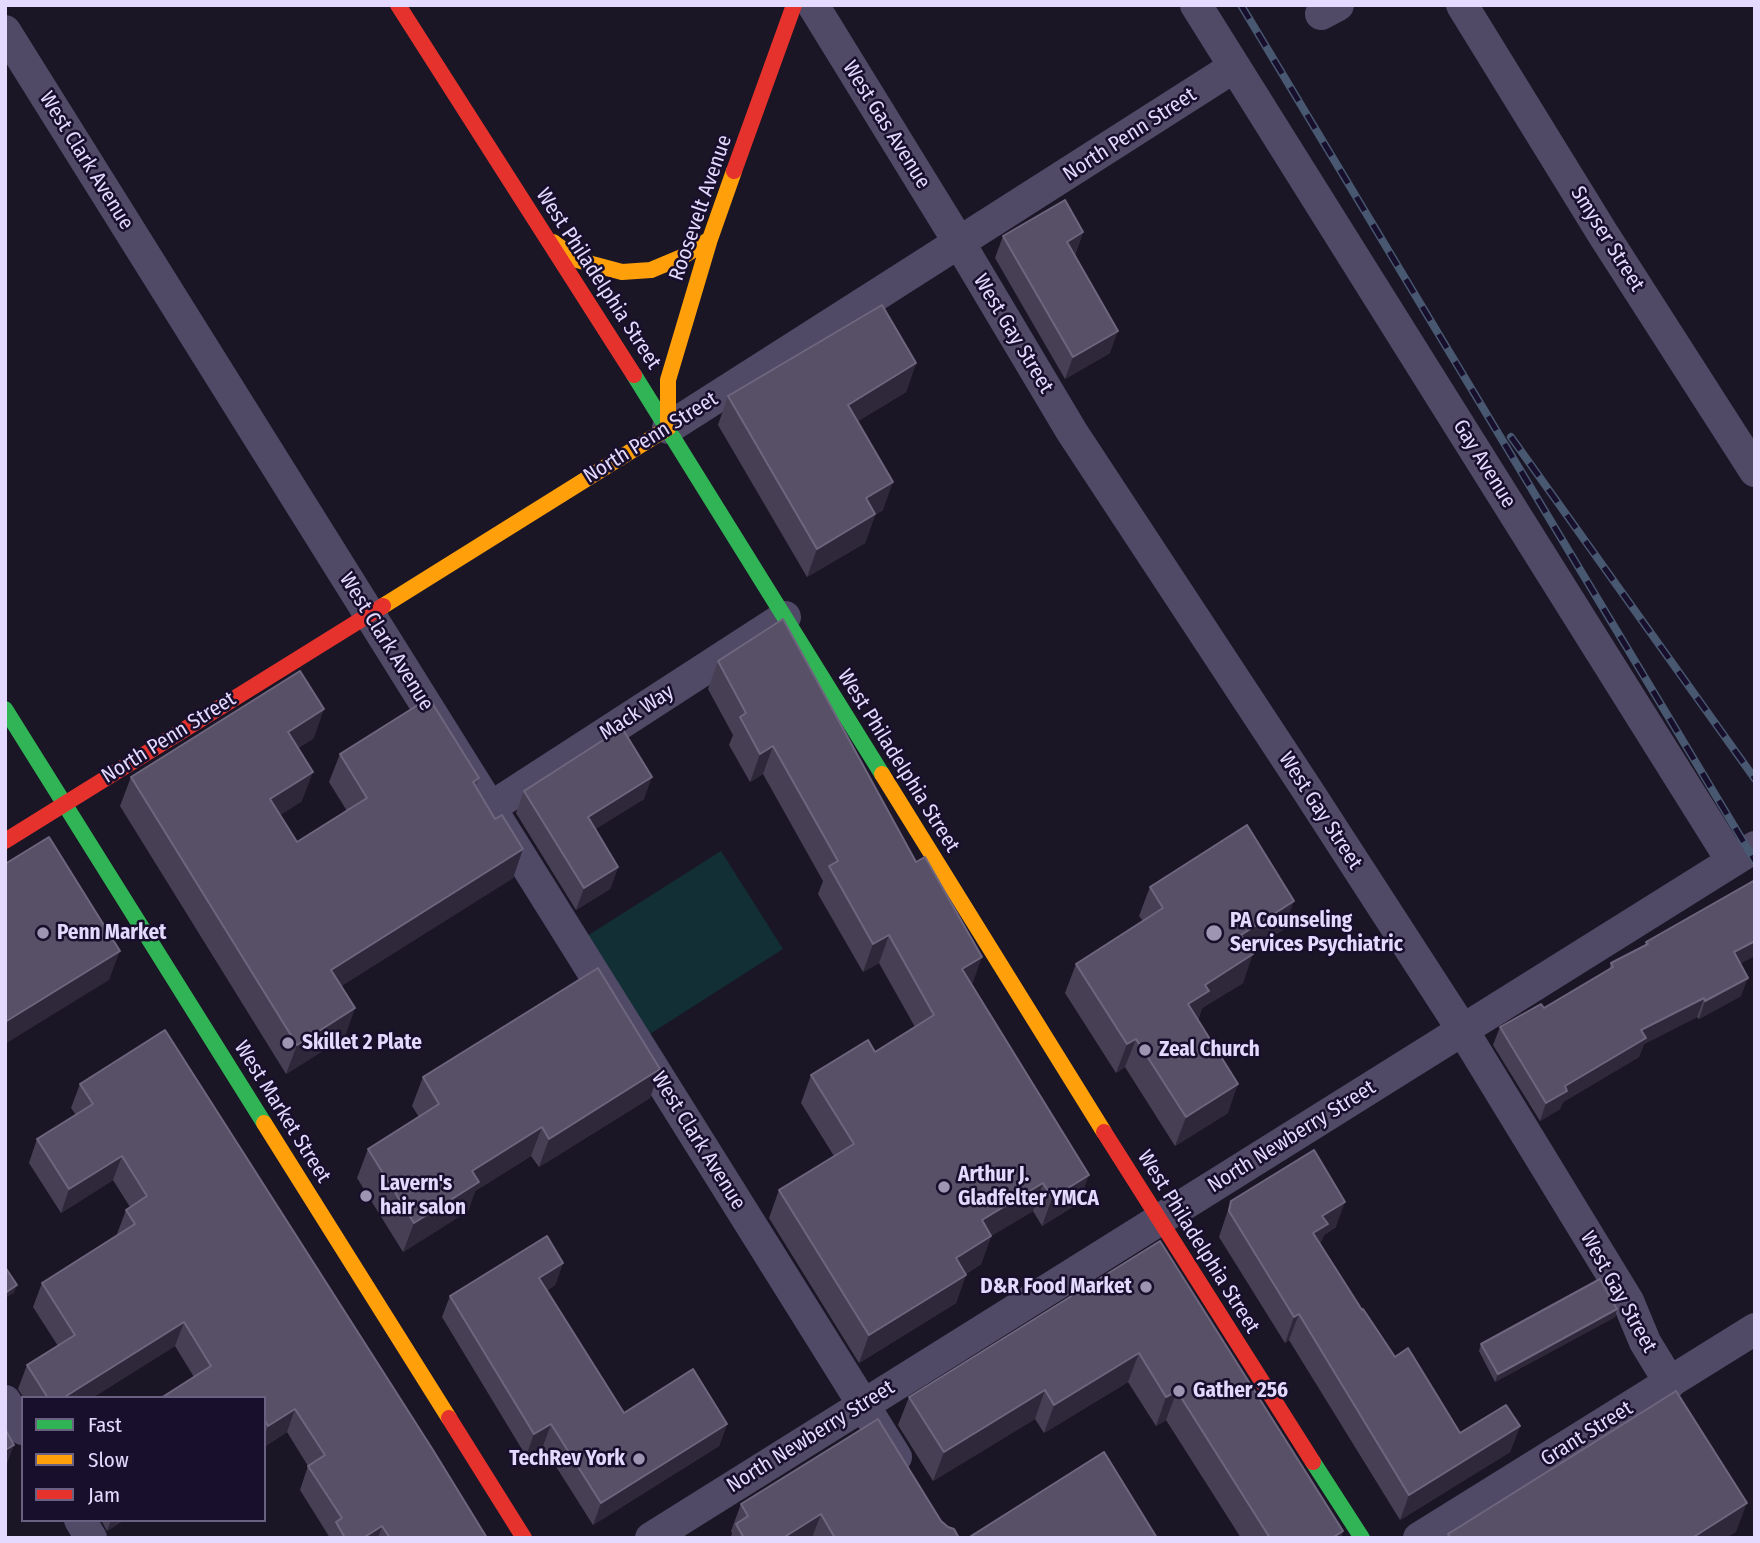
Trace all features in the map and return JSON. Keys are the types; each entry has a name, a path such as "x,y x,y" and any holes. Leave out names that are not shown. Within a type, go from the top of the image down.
{"main road":[{"name":"West Philadelphia Street","path":"398,5 668,428 1159,1221 1362,1538"},
{"name":"Roosevelt Avenue","path":"668,428 668,380 710,239 794,5"},
{"path":"547,237 578,260 622,272 651,270 682,257 710,239"},
{"name":"North Penn Street","path":"5,841 668,428"},
{"name":"West Market Street","path":"5,709 524,1538"}],"street":[{"name":"West Gas Avenue","path":"813,5 960,244"},
{"name":"Gay Avenue","path":"1196,5 1748,853"},
{"name":"Smyser Street","path":"1462,5 1603,234 1755,471"},
{"name":"West Clark Avenue","path":"5,31 912,1482"},
{"name":"North Penn Street","path":"668,428 1234,67"},
{"name":"West Gay Street","path":"960,244 1072,432 1462,1029 1628,1301 1645,1342 1670,1383"},
{"name":"Mack Way","path":"490,808 785,617"},
{"name":"North Newberry Street","path":"651,1538 1462,1029 1748,853"},
{"name":"Grant Street","path":"1419,1538 1755,1329"},
{"path":"5,1401 21,1426"},
{"path":"81,1522 91,1538"}],"green space":[{"path":"721,851 783,949 650,1034 587,936"}],"building":[{"path":"1065,200 1083,232 1067,242 1118,331 1073,357 1003,236"},
{"path":"882,305 916,363 848,405 893,482 866,498 875,514 817,549 728,396"},
{"path":"783,619 916,862 925,857 982,957 962,969 1089,1175 1052,1198 1043,1183 982,1220 991,1236 956,1258 966,1275 869,1335 779,1190 854,1144 811,1075 868,1040 875,1052 934,1015 889,935 873,944 829,866 838,861 773,746 760,754 740,717 746,713 718,661"},
{"path":"300,671 324,709 288,732 313,772 270,799 297,842 367,798 340,754 429,698 479,778 473,782 495,819 502,815 523,849 331,970 355,1008 297,1045 131,777"},
{"path":"622,728 652,777 588,817 618,867 584,888 524,791"},
{"path":"1247,825 1294,901 1241,935 1253,954 1205,985 1209,991 1188,1004 1238,1084 1186,1117 1136,1039 1127,1044 1076,964 1163,908 1150,887"},
{"name":"Penn Market","path":"49,837 120,951 5,1022 5,864"},
{"path":"1755,880 1755,941 1734,952 1748,978 1641,1030 1646,1038 1565,1086 1567,1091 1546,1103 1500,1027 1541,1004 1544,1008 1613,967 1611,963"},
{"path":"598,968 660,1069 549,1139 542,1127 472,1171 479,1182 414,1223 368,1149 439,1104 423,1077"},
{"path":"165,1030 487,1538 390,1538 382,1526 363,1538 345,1538 336,1522 342,1518 308,1466 325,1455 295,1409 268,1426 266,1396 164,1396 211,1366 184,1322 66,1396 47,1396 27,1365 75,1335 42,1283 135,1224 126,1210 147,1196 122,1156 69,1189 37,1139 93,1104 80,1084"},
{"path":"1314,1150 1345,1202 1322,1216 1328,1224 1313,1233 1395,1357 1408,1348 1460,1433 1506,1405 1520,1426 1409,1495 1299,1314 1294,1317 1229,1211 1231,1201"},
{"path":"547,1236 563,1263 539,1278 624,1413 693,1369 727,1424 601,1503 551,1424 534,1434 450,1296"},
{"path":"1160,1241 1343,1531 1332,1538 1270,1538 1177,1391 1166,1397 1139,1353 1054,1405 1045,1390 944,1452 909,1397"},
{"path":"5,1267 17,1285 5,1293"},
{"path":"1600,1279 1617,1309 1498,1374 1481,1344"},
{"path":"1676,1391 1747,1503 1692,1538 1450,1538 1448,1534"},
{"path":"878,1419 941,1521 954,1529 959,1538 835,1538 821,1514 786,1536 787,1538 744,1538 736,1524 748,1516 741,1504"},
{"path":"5,1429 14,1445 5,1450"},
{"path":"1104,1452 1157,1538 968,1538"}],"railway":[{"path":"1241,5 1755,861"},
{"path":"1511,437 1755,779"}],"traffic: fast":[{"path":"634,375 882,774"},
{"path":"5,709 264,1123"},
{"path":"1313,1462 1362,1538"}],"traffic: slow":[{"path":"383,606 668,428 668,380 710,239 734,171"},
{"path":"553,242 577,260 622,272 651,270 682,257 710,239"},
{"path":"882,774 1104,1132"},
{"path":"264,1123 449,1418"}],"traffic: jam":[{"path":"398,5 634,375"},
{"path":"734,171 794,5"},
{"path":"5,841 383,606"},
{"path":"1104,1132 1313,1462"},
{"path":"449,1418 524,1538"}],"place":[{"name":"Penn Market","path":"43,933"},
{"name":"PA Counseling Services Psychiatric","path":"1214,933"},
{"name":"Skillet 2 Plate","path":"288,1043"},
{"name":"Zeal Church","path":"1145,1050"},
{"name":"Arthur J. Gladfelter YMCA","path":"944,1187"},
{"name":"Lavern's hair salon","path":"366,1196"},
{"name":"D&R Food Market","path":"1146,1287"},
{"name":"Gather 256","path":"1179,1391"},
{"name":"TechRev York","path":"639,1459"}]}
